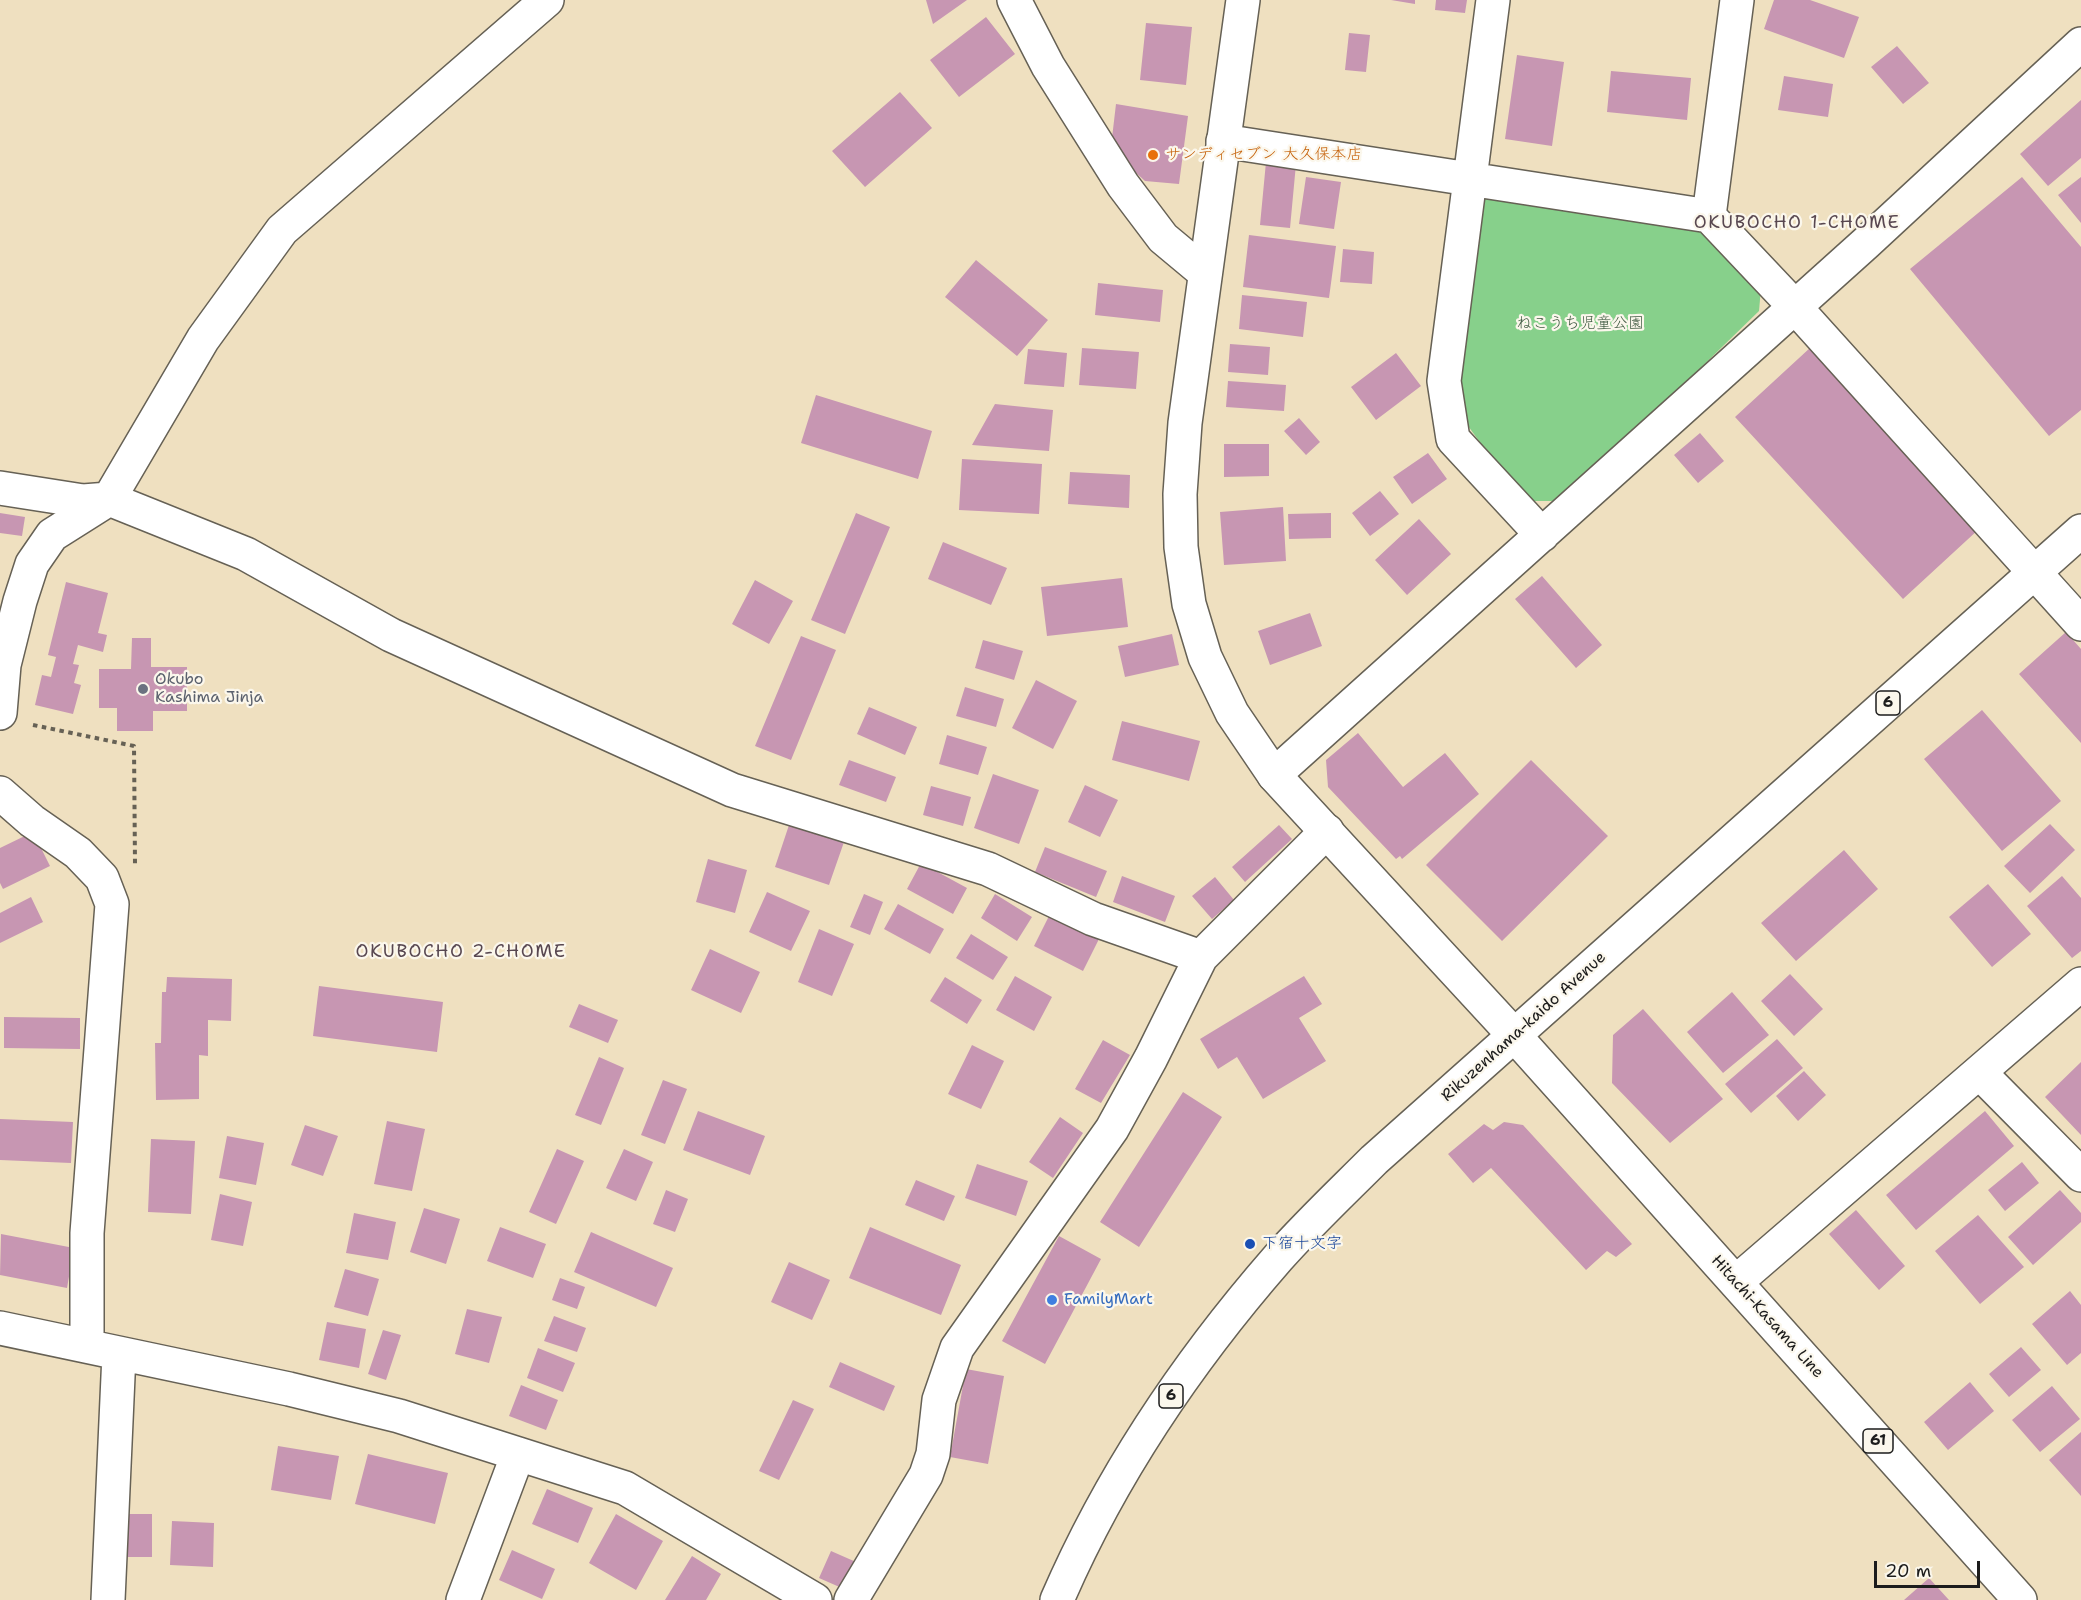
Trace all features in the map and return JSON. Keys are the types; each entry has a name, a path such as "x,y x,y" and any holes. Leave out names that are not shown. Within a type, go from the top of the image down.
{"main road":[{"path":"1014,0 1048,66 1123,185 1163,238 1205,273"},
{"name":"Hitachi-Kasama Line","path":"1243,0 1185,423 1180,494 1181,547 1189,603 1205,657 1232,713 1274,775 1514,1035 2020,1600"},
{"path":"1493,0 1444,381 1453,440 1542,535"},
{"path":"1709,216 1737,0"},
{"path":"0,713 2,667 32,564 52,535 109,499 203,339 282,230 537,3"},
{"path":"1274,775 1795,307 2081,44"},
{"path":"1222,141 1471,177 1709,216 1795,307 2081,624"},
{"path":"0,488 82,501 109,499 246,554 391,635 732,790 988,869 1093,919 1200,957"},
{"name":"Rikuzenhama-kaido Avenue","path":"1056,1600 1070,1569 1129,1461 1196,1359 1279,1257 1374,1160 2081,531"},
{"path":"0,793 32,821 78,853 102,878 112,904 87,1233 87,1346"},
{"path":"851,1600 926,1475 933,1454 939,1400 957,1348 1112,1129 1151,1058 1200,957 1327,831"},
{"path":"1736,1282 2081,984"},
{"path":"1980,1072 2081,1175"},
{"path":"0,1328 289,1389 399,1416 625,1488 815,1600"},
{"path":"108,1600 119,1354"},
{"path":"464,1600 518,1454"}],"green space":[{"name":"ねこうち児童公園","path":"1489,192 1699,223 1761,288 1759,311 1564,501 1522,501 1466,423 1458,367 1478,208"}],"building":[{"path":"926,0 967,0 933,24"},
{"path":"1391,0 1415,0 1415,4"},
{"path":"1436,0 1467,0 1465,13 1435,10"},
{"path":"1774,0 1810,0 1859,17 1844,58 1764,29"},
{"path":"986,17 1015,54 959,97 930,60"},
{"path":"1146,23 1192,27 1186,85 1140,80"},
{"path":"1349,33 1370,35 1366,72 1345,70"},
{"path":"1897,46 1929,83 1903,104 1871,67"},
{"path":"1517,55 1564,62 1552,146 1505,139"},
{"path":"1611,71 1691,78 1687,120 1607,112"},
{"path":"1784,76 1833,84 1828,117 1778,110"},
{"path":"900,92 932,128 865,187 832,151"},
{"path":"2081,100 2081,158 2048,186 2020,154"},
{"name":"サンディセブン 大久保本店","path":"1116,104 1188,116 1179,184 1145,181 1134,171 1112,138"},
{"path":"1266,162 1296,164 1290,228 1260,225"},
{"path":"1306,177 1341,182 1334,229 1299,224"},
{"path":"2022,177 2081,247 2081,410 2049,436 1910,269"},
{"path":"2081,177 2081,223 2058,195"},
{"path":"1249,235 1336,246 1329,298 1243,287"},
{"path":"1343,249 1374,252 1372,284 1340,282"},
{"path":"976,260 1048,320 1017,356 945,297"},
{"path":"1098,283 1163,290 1160,322 1095,315"},
{"path":"1242,295 1307,302 1303,337 1239,329"},
{"path":"1230,344 1270,347 1268,375 1228,372"},
{"path":"1811,347 1979,529 1903,599 1735,417"},
{"path":"1082,348 1139,352 1136,389 1079,385"},
{"path":"1028,349 1067,353 1064,387 1024,384"},
{"path":"1396,353 1421,386 1376,420 1351,387"},
{"path":"1228,381 1286,385 1284,411 1226,407"},
{"path":"816,395 932,431 918,479 801,443"},
{"path":"995,404 1053,410 1049,451 972,445"},
{"path":"1299,418 1320,442 1306,455 1284,431"},
{"path":"1700,433 1724,461 1698,483 1674,455"},
{"path":"1224,444 1269,444 1269,476 1224,477"},
{"path":"1428,453 1447,479 1412,504 1393,477"},
{"path":"962,459 1042,464 1039,514 959,510"},
{"path":"1070,472 1130,475 1129,508 1068,504"},
{"path":"1380,491 1399,514 1370,536 1352,513"},
{"path":"1283,507 1286,561 1224,565 1220,512"},
{"path":"0,513 25,517 22,536 0,533"},
{"path":"856,513 890,527 845,634 811,620"},
{"path":"1331,513 1331,538 1289,539 1288,514"},
{"path":"1419,519 1451,554 1407,595 1375,560"},
{"path":"943,542 1007,568 991,605 928,579"},
{"path":"1542,576 1602,645 1576,668 1515,599"},
{"path":"1122,578 1128,627 1047,636 1041,587"},
{"path":"755,580 793,601 769,644 732,624"},
{"path":"66,582 108,593 98,633 107,635 103,652 78,645 73,664 79,665 74,683 81,685 73,714 35,705 42,675 51,677 56,657 48,655"},
{"path":"1310,613 1322,646 1270,665 1258,631"},
{"path":"2066,632 2081,649 2081,743 2019,674"},
{"path":"1172,634 1179,665 1125,677 1118,646"},
{"path":"801,636 836,650 791,760 755,746"},
{"name":"Okubo Kashima Jinja","path":"132,638 151,638 151,667 187,667 187,711 153,711 153,731 117,731 117,708 99,708 99,669 131,669"},
{"path":"983,640 1023,651 1014,680 975,668"},
{"path":"1036,680 1077,701 1053,749 1012,728"},
{"path":"965,687 1004,699 996,727 956,716"},
{"path":"869,707 917,727 905,755 857,734"},
{"path":"1982,710 2061,801 2002,851 1924,759"},
{"path":"1122,721 1200,741 1189,781 1112,760"},
{"path":"1358,733 1403,787 1445,753 1479,794 1402,859 1400,856 1396,859 1328,787 1326,760"},
{"path":"947,735 987,747 978,775 939,764"},
{"path":"849,760 896,777 886,802 839,785"},
{"path":"1531,760 1608,836 1502,941 1426,865"},
{"path":"993,774 1039,790 1019,844 974,828"},
{"path":"1085,785 1118,800 1100,837 1068,822"},
{"path":"931,786 971,797 963,826 923,815"},
{"path":"2050,824 2075,850 2030,893 2004,866"},
{"path":"789,825 844,842 829,885 775,867"},
{"path":"1279,825 1292,839 1245,882 1232,867"},
{"path":"33,832 50,866 3,889 0,883 0,848"},
{"path":"1045,847 1107,871 1096,897 1035,872"},
{"path":"1844,850 1878,889 1796,961 1761,923"},
{"path":"708,859 747,870 735,913 696,902"},
{"path":"921,863 967,888 953,914 907,889"},
{"path":"1122,876 1175,896 1165,922 1113,902"},
{"path":"2062,876 2081,898 2081,951 2072,958 2027,906"},
{"path":"1215,877 1234,900 1212,919 1192,896"},
{"path":"1988,884 2031,934 1992,967 1949,917"},
{"path":"767,892 810,911 791,951 749,932"},
{"path":"864,894 883,902 870,935 850,927"},
{"path":"995,894 1032,917 1017,941 981,918"},
{"path":"31,897 43,922 0,943 0,913"},
{"path":"898,904 944,929 930,954 884,929"},
{"path":"1050,914 1099,939 1083,971 1034,946"},
{"path":"819,929 854,944 832,996 798,982"},
{"path":"971,934 1008,957 993,980 956,958"},
{"path":"710,949 760,972 741,1013 691,990"},
{"path":"1790,974 1823,1009 1794,1036 1761,1001"},
{"path":"1015,976 1052,997 1034,1031 996,1010"},
{"path":"1304,976 1322,1004 1299,1018 1326,1061 1263,1099 1237,1057 1218,1069 1200,1039"},
{"path":"167,977 232,979 231,1021 208,1020 208,1056 199,1055 199,1099 156,1100 155,1043 161,1043 162,992 166,992"},
{"path":"945,977 982,1000 967,1024 930,1001"},
{"path":"319,986 443,1002 437,1052 313,1036"},
{"path":"1732,992 1769,1035 1723,1073 1687,1032"},
{"path":"579,1004 618,1020 608,1043 569,1027"},
{"path":"1643,1009 1723,1099 1670,1143 1612,1083 1613,1035"},
{"path":"4,1017 80,1018 80,1049 4,1048"},
{"path":"1777,1039 1803,1068 1751,1113 1725,1084"},
{"path":"1103,1040 1130,1055 1101,1103 1075,1089"},
{"path":"972,1045 1004,1061 981,1109 948,1094"},
{"path":"599,1057 624,1068 601,1125 575,1115"},
{"path":"2081,1062 2081,1135 2045,1097"},
{"path":"1804,1071 1826,1095 1798,1121 1776,1096"},
{"path":"663,1080 687,1089 665,1144 641,1135"},
{"path":"1183,1092 1222,1117 1139,1247 1100,1222"},
{"path":"698,1111 765,1136 750,1175 683,1150"},
{"path":"1985,1111 2014,1146 1916,1230 1886,1195"},
{"path":"1060,1117 1083,1133 1053,1178 1029,1162"},
{"path":"0,1119 73,1122 71,1163 0,1160"},
{"path":"387,1121 425,1129 412,1191 374,1184"},
{"path":"1504,1122 1523,1125 1632,1244 1616,1257 1607,1251 1586,1270 1491,1168 1473,1183 1448,1154 1484,1124 1493,1130"},
{"path":"305,1125 338,1136 323,1176 291,1165"},
{"path":"227,1136 264,1143 256,1185 219,1178"},
{"path":"151,1139 195,1141 191,1214 148,1212"},
{"path":"557,1149 584,1161 556,1224 529,1212"},
{"path":"624,1149 653,1162 636,1201 606,1188"},
{"path":"2022,1162 2039,1183 2005,1211 1988,1190"},
{"path":"977,1164 1028,1181 1016,1216 965,1198"},
{"path":"916,1180 955,1196 944,1221 905,1205"},
{"path":"666,1190 688,1199 675,1232 653,1224"},
{"path":"2060,1190 2081,1213 2081,1222 2033,1265 2008,1237"},
{"path":"220,1194 252,1202 243,1246 211,1240"},
{"path":"424,1208 460,1219 446,1264 410,1252"},
{"path":"1856,1210 1905,1266 1879,1290 1829,1234"},
{"path":"354,1213 396,1222 388,1260 346,1253"},
{"path":"1978,1215 2024,1267 1980,1304 1935,1251"},
{"path":"500,1227 546,1244 533,1278 487,1261"},
{"path":"870,1227 961,1265 941,1315 849,1278"},
{"path":"591,1232 673,1268 656,1307 574,1272"},
{"path":"1,1234 74,1248 67,1288 0,1275"},
{"name":"FamilyMart","path":"1059,1236 1101,1259 1045,1364 1002,1341"},
{"path":"789,1262 830,1280 812,1320 771,1302"},
{"path":"345,1269 379,1279 368,1316 334,1307"},
{"path":"560,1278 585,1287 577,1309 552,1300"},
{"path":"2070,1291 2081,1305 2081,1353 2067,1365 2032,1324"},
{"path":"467,1309 502,1317 489,1363 455,1354"},
{"path":"554,1316 586,1328 577,1352 544,1341"},
{"path":"327,1322 366,1329 359,1368 319,1360"},
{"path":"383,1330 401,1335 386,1380 368,1374"},
{"path":"2021,1347 2041,1370 2009,1397 1989,1374"},
{"path":"538,1348 575,1363 563,1392 527,1378"},
{"path":"840,1362 895,1386 884,1411 829,1387"},
{"path":"966,1369 1004,1376 988,1464 950,1457"},
{"path":"1970,1382 1994,1411 1948,1450 1924,1422"},
{"path":"521,1385 558,1400 546,1430 509,1416"},
{"path":"2052,1386 2080,1419 2040,1452 2012,1420"},
{"path":"793,1400 814,1409 779,1480 759,1471"},
{"path":"2081,1432 2081,1496 2049,1460"},
{"path":"278,1446 339,1456 331,1500 271,1490"},
{"path":"368,1454 448,1473 435,1524 355,1504"},
{"path":"547,1489 593,1508 578,1543 532,1524"},
{"path":"127,1514 152,1514 152,1557 127,1557"},
{"path":"616,1514 663,1541 636,1590 589,1563"},
{"path":"172,1521 214,1523 213,1567 170,1565"},
{"path":"512,1550 555,1569 542,1599 499,1580"},
{"path":"831,1551 856,1562 844,1589 819,1578"},
{"path":"692,1556 721,1574 706,1600 665,1600"},
{"path":"1929,1578 1949,1600 1904,1600"}],"place":[{"name":"サンディセブン 大久保本店","path":"1153,155"},
{"name":"Okubo Kashima Jinja","path":"143,689"},
{"name":"下宿十文字","path":"1250,1244"},
{"name":"FamilyMart","path":"1052,1300"}],"district":[{"name":"OKUBOCHO 1-CHOME","path":"1797,223"},
{"name":"OKUBOCHO 2-CHOME","path":"461,952"}]}
